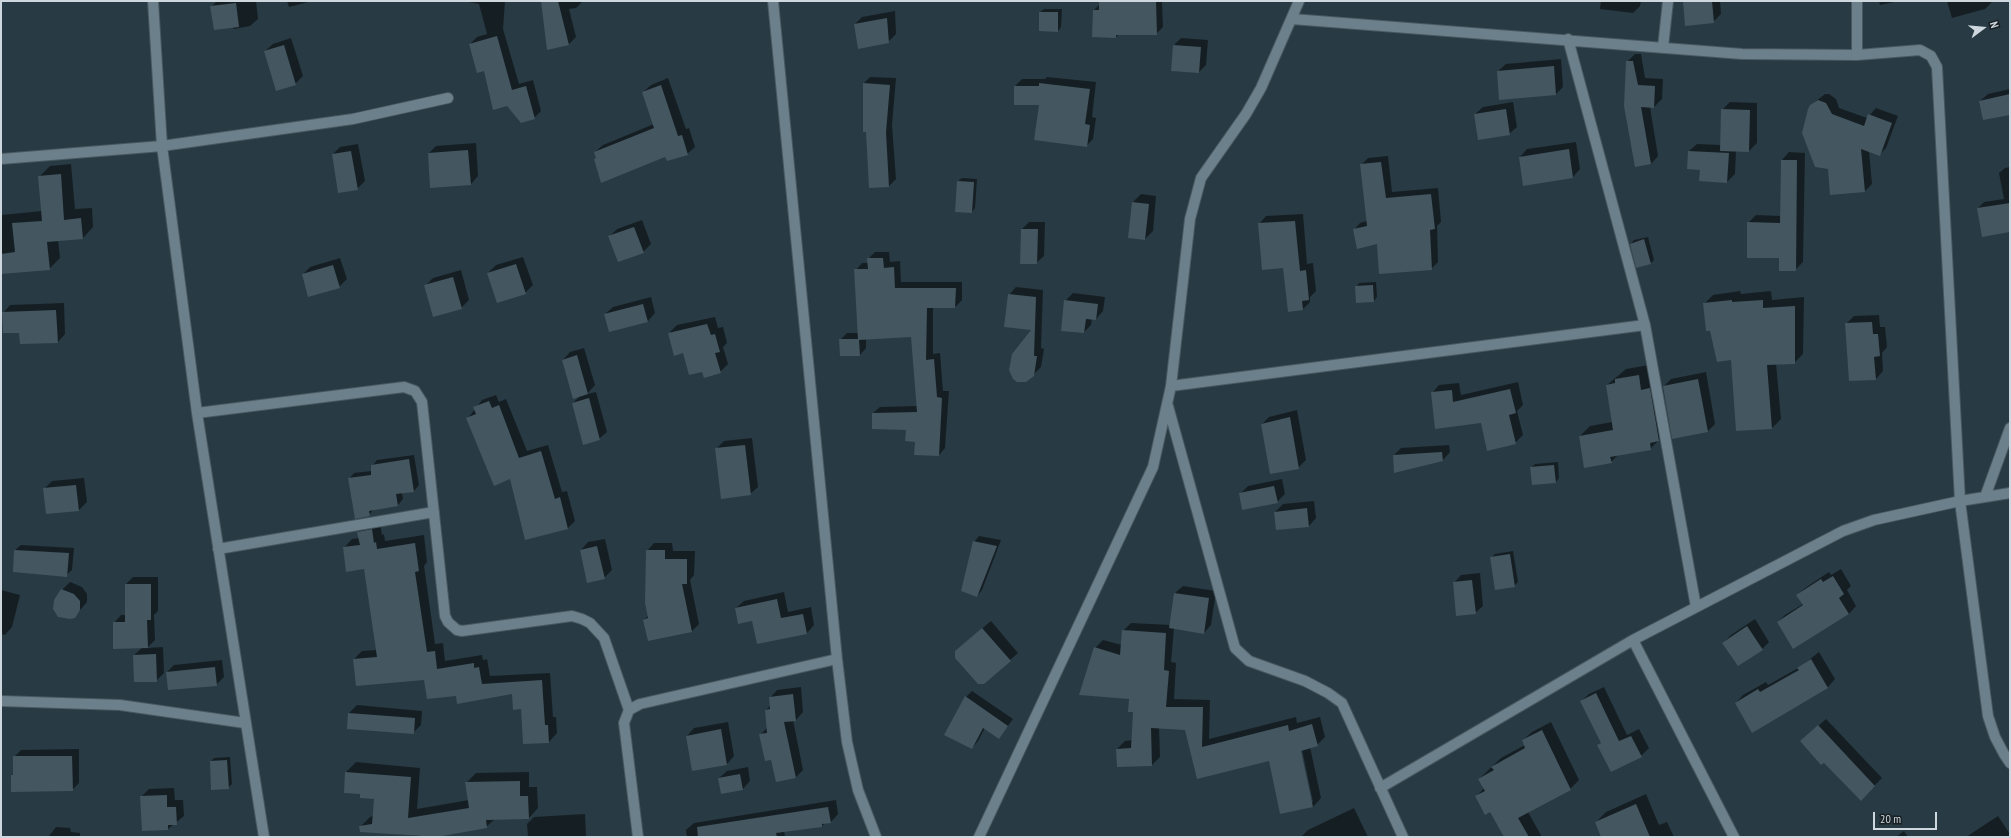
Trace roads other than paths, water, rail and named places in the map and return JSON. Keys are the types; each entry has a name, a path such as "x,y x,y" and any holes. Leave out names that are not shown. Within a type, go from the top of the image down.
{"street":[{"path":"153,1 162,146 197,413 264,837"},
{"path":"773,1 837,659 847,742 858,790 876,837"},
{"path":"979,837 1153,467 1172,386 1190,219 1200,178 1246,114 1261,88 1299,1"},
{"path":"1663,47 1668,1"},
{"path":"1857,1 1857,55"},
{"path":"1292,19 1568,39 1742,54 1857,55 1920,50 1931,56 1937,66 1960,501 1988,716 1995,737 2010,762"},
{"path":"1568,39 1645,325 1696,607"},
{"path":"1,159 162,146 353,120 448,98"},
{"path":"1172,386 1645,325"},
{"path":"197,413 404,387 415,391 422,402 445,616 452,626 462,631 572,616 590,623 604,638 629,710 624,723 638,837"},
{"path":"1168,404 1235,648 1249,661 1305,681 1328,693 1342,704 1403,837"},
{"path":"1986,497 2010,428"},
{"path":"1380,788 1633,640 1843,531 1874,520 1960,501 2010,493"},
{"path":"218,549 434,512"},
{"path":"1633,640 1734,837"},
{"path":"629,710 640,704 837,659"},
{"path":"1,701 120,705 245,723"}]}
